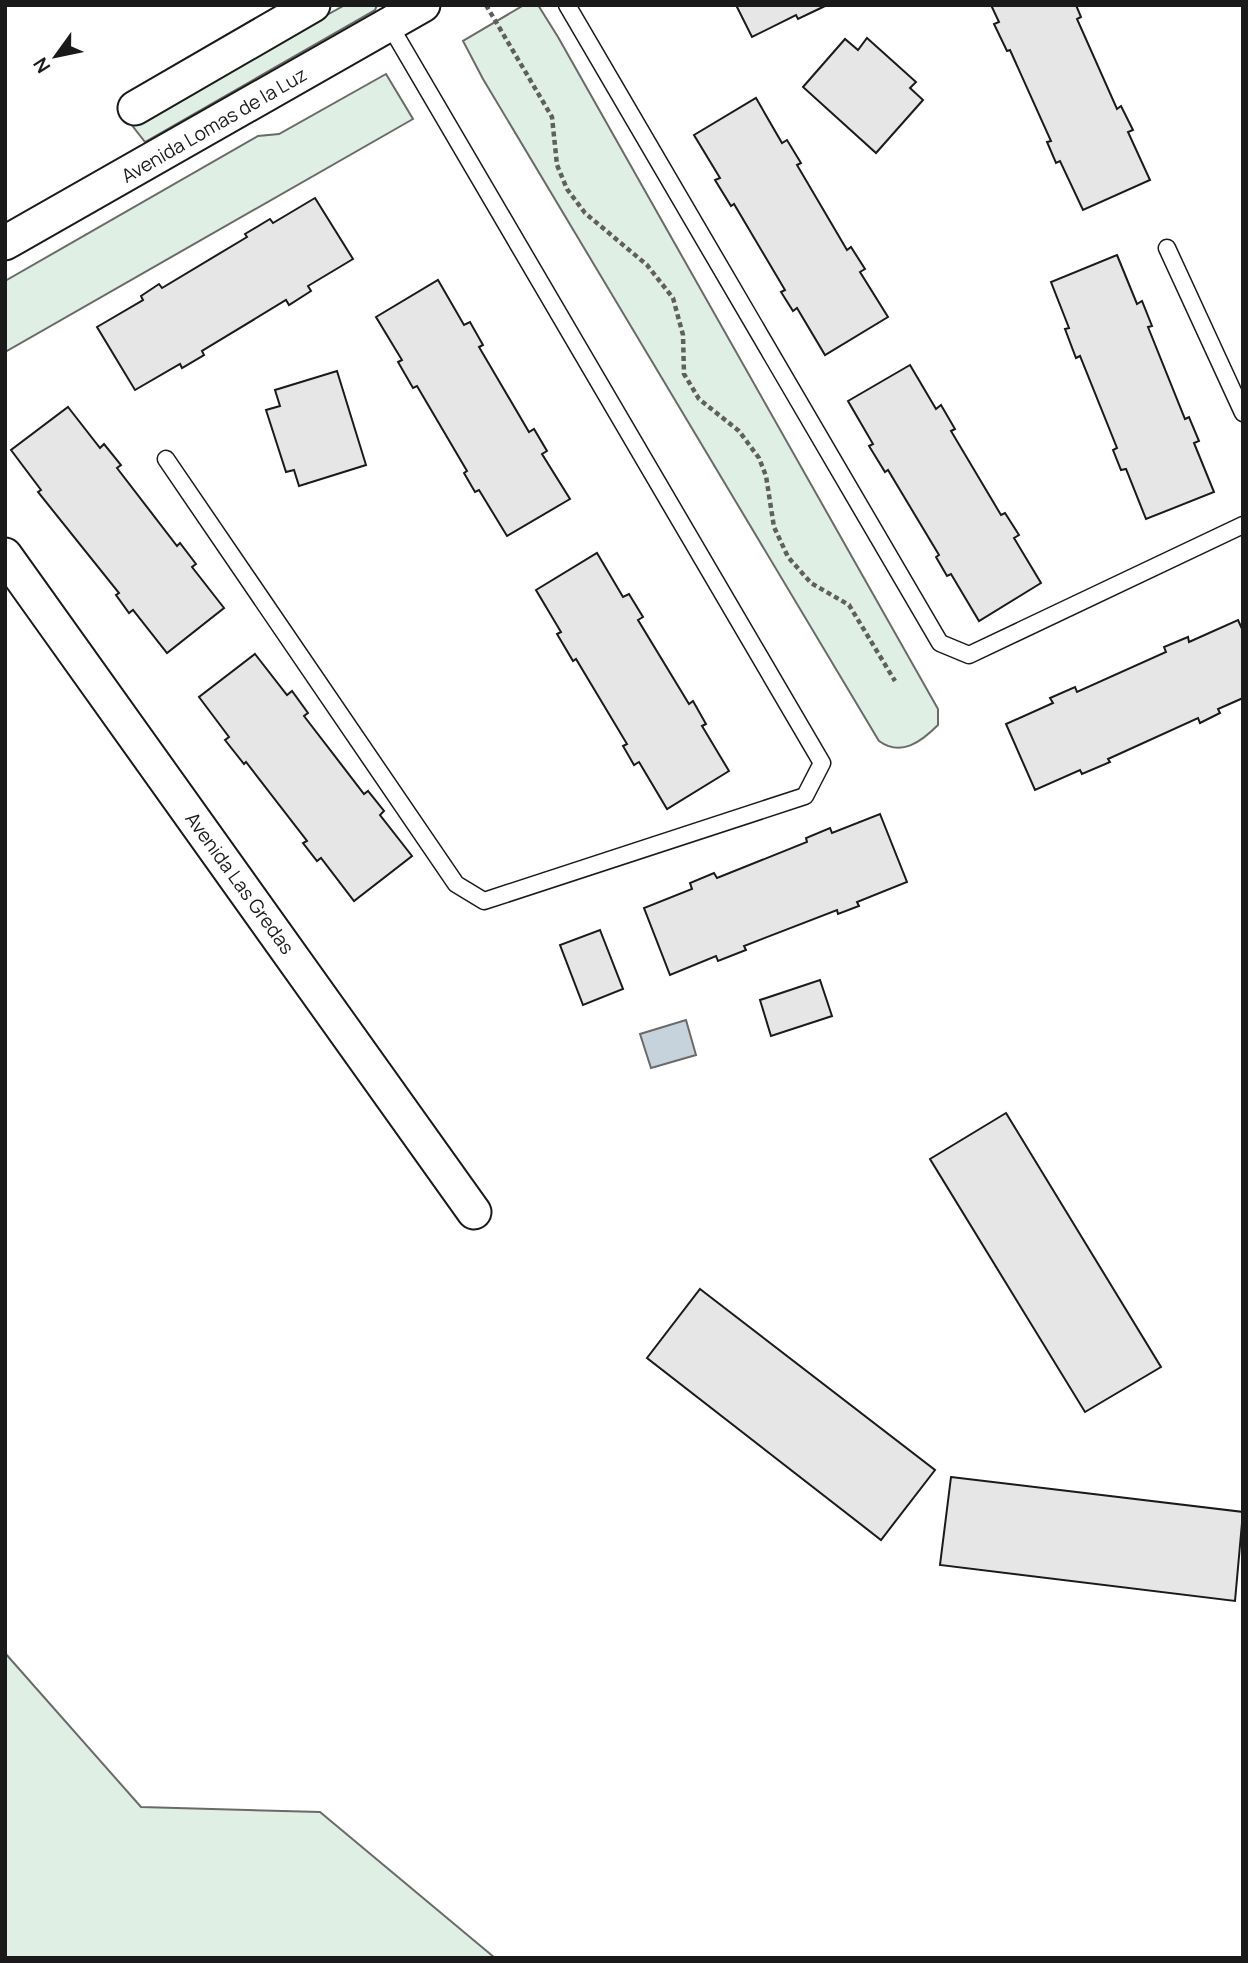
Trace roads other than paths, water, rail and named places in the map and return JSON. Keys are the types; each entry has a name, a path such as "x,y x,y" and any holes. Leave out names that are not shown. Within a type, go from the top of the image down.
{"street":[{"path":"135,108 313,5"},
{"name":"Avenida Lomas de la Luz","path":"5,243 407,12"},
{"name":"Avenida Las Gredas","path":"5,555 474,1212"}],"lane":[{"path":"567,5 940,643 969,655 1243,525"},
{"path":"166,459 456,884 484,901 805,796 822,763 407,12"},
{"path":"1167,248 1243,413"}]}
